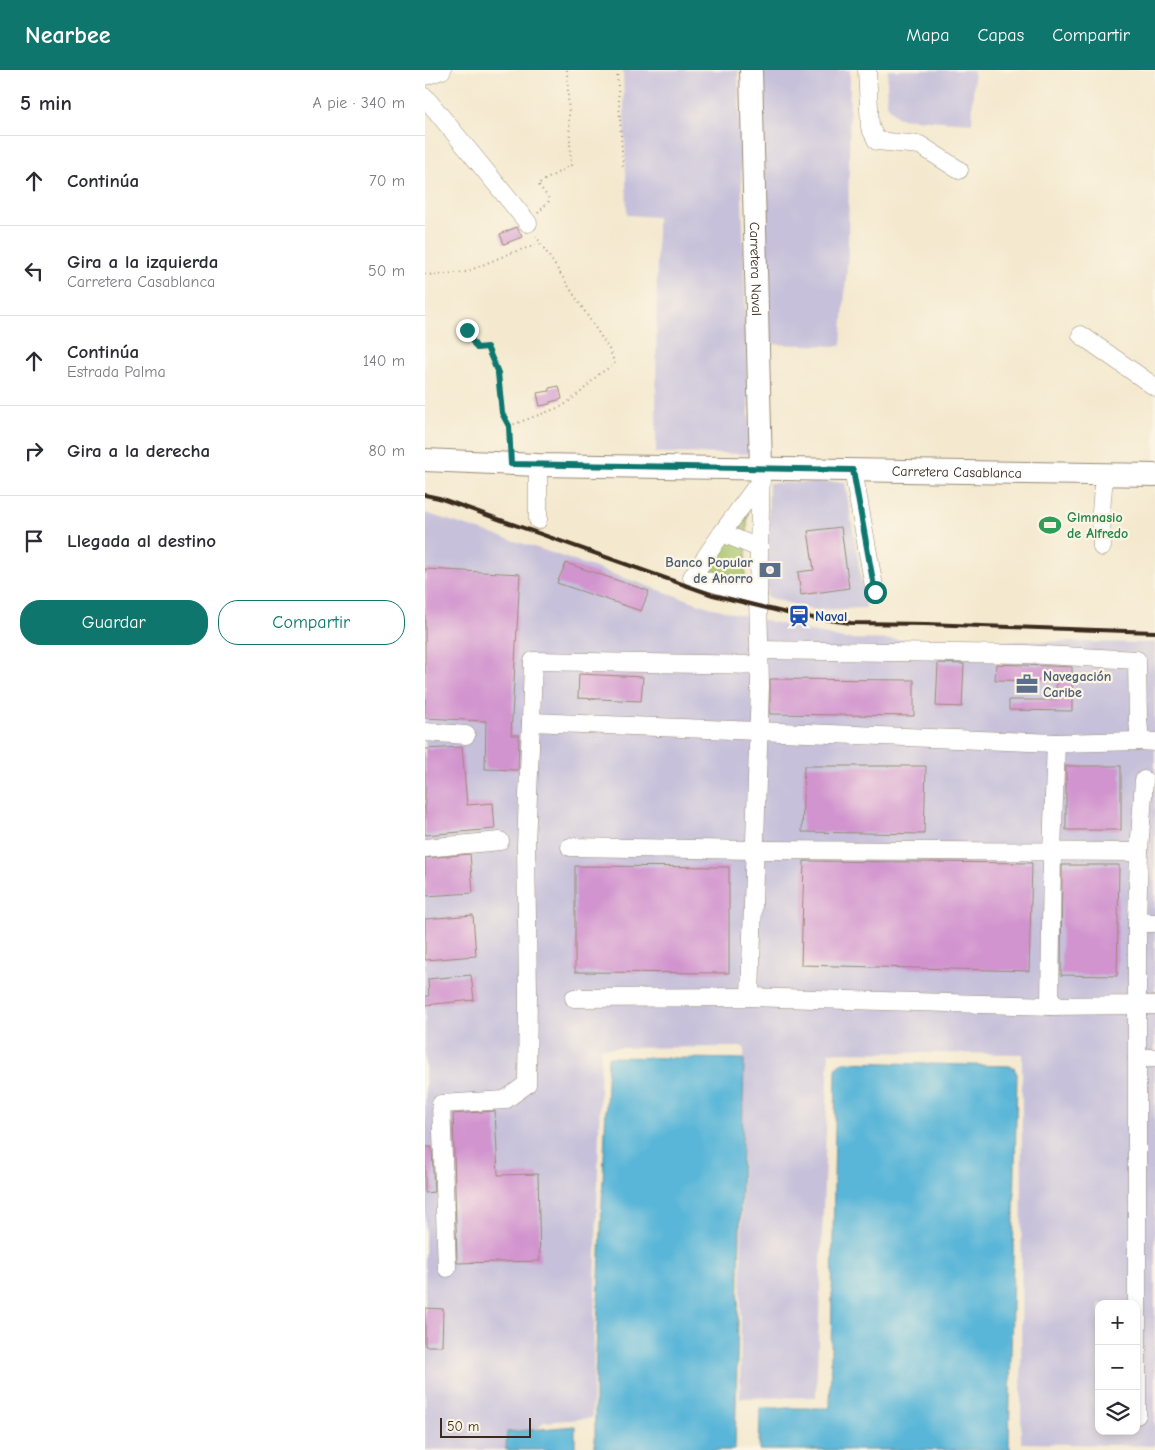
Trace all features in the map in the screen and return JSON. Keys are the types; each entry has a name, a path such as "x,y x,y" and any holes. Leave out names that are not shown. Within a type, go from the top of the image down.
{"main road":[{"name":"Carretera Naval","path":"751,70 761,474"},
{"name":"Carretera Casablanca","path":"425,460 761,474 853,470 1155,475"}],"street":[{"path":"425,76 442,70"},
{"path":"867,70 870,127 877,141 920,145 959,170"},
{"path":"425,97 528,223"},
{"path":"1081,335 1155,387"},
{"path":"537,465 537,520"},
{"path":"853,470 875,592"},
{"path":"758,596 693,577 761,474"},
{"path":"750,998 760,686 758,596 761,474"},
{"path":"1102,547 1103,475"},
{"path":"721,533 759,548"},
{"path":"447,1268 441,1104 505,1100 527,1084 526,845 533,661 1026,654 1137,660 1138,719 1147,742 1056,743 531,722"},
{"path":"425,732 466,735"},
{"path":"1049,1006 1056,743"},
{"path":"1137,1390 1137,923 1144,780"},
{"path":"425,848 501,841"},
{"path":"571,847 1139,852"},
{"path":"1137,923 1155,923"},
{"path":"574,998 750,998 1049,1006 1155,1005"},
{"path":"1137,1058 1155,1058"}],"path":[{"path":"509,426 563,406 582,392 599,374 615,364 609,349 528,223 550,200 539,184 571,165 567,70"},
{"path":"617,70 623,168"},
{"path":"425,274 466,272 513,252 541,244"},
{"path":"467,330 477,348 487,347 498,373 502,413 509,426 511,464"}],"shaded area":[{"path":"623,70 738,70 750,454 656,453 657,217 627,215"},
{"path":"760,70 850,70 848,253 841,346 763,344"},
{"path":"888,70 974,70 972,123 898,118 886,103"},
{"path":"845,482 866,608 812,610 767,597 769,483"},
{"path":"425,513 537,548 709,607 843,639 1155,643 1155,1446 1021,1443 1022,1054 829,1052 816,1397 740,1398 744,1047 601,1048 592,1418 544,1422 538,1428 507,1432 506,1450 425,1450"}],"green space":[{"path":"748,506 745,586 704,573"}],"water":[{"path":"608,1057 744,1059 735,1450 595,1450 595,1378"},
{"path":"845,1062 1010,1066 1014,1068 1017,1074 1009,1445 1011,1450 759,1450 760,1408 830,1408 836,1070 838,1065"},
{"path":"575,1426 575,1450 506,1450 507,1432"}],"building":[{"path":"517,227 522,237 504,244 500,234"},
{"path":"559,386 562,399 540,406 537,393 550,391 549,388"},
{"path":"841,527 849,588 801,595 798,572 814,570 808,531"},
{"path":"566,563 649,591 641,611 557,583"},
{"path":"425,569 520,574 511,735 519,735 518,770 485,769 486,721 425,718"},
{"path":"938,663 964,664 962,707 936,706"},
{"path":"996,664 1072,667 1072,711 1009,710 1009,700 1056,700 1056,681 995,680"},
{"path":"579,674 643,677 641,701 578,698"},
{"path":"770,679 914,680 914,716 770,714"},
{"path":"462,747 467,805 493,803 495,829 425,835 425,749"},
{"path":"804,766 926,766 924,834 802,832"},
{"path":"1066,766 1121,766 1121,830 1066,830"},
{"path":"470,854 473,893 425,896 425,858"},
{"path":"804,861 1032,863 1029,971 801,965"},
{"path":"1062,865 1119,865 1117,976 1061,975"},
{"path":"575,866 729,867 729,973 575,972"},
{"path":"473,915 476,956 425,960 425,919"},
{"path":"471,975 474,1000 425,1005 425,996 429,996 428,979"},
{"path":"495,1111 498,1175 538,1174 540,1261 457,1263 453,1114"},
{"path":"425,1147 432,1147 434,1192 425,1193"},
{"path":"425,1308 443,1309 442,1346 425,1346"}],"railway":[{"path":"425,495 439,498 713,595 799,616 851,623 1155,632"}],"place":[{"name":"Gimnasio de Alfredo","path":"1050,525"},
{"name":"Banco Popular de Ahorro","path":"770,570"},
{"name":"Naval","path":"799,616"},
{"name":"Navegación Caribe","path":"1027,684"}],"route":[{"path":"467,330 477,348 487,347 498,373 503,418 509,426 511,464 853,470 875,592"}]}
